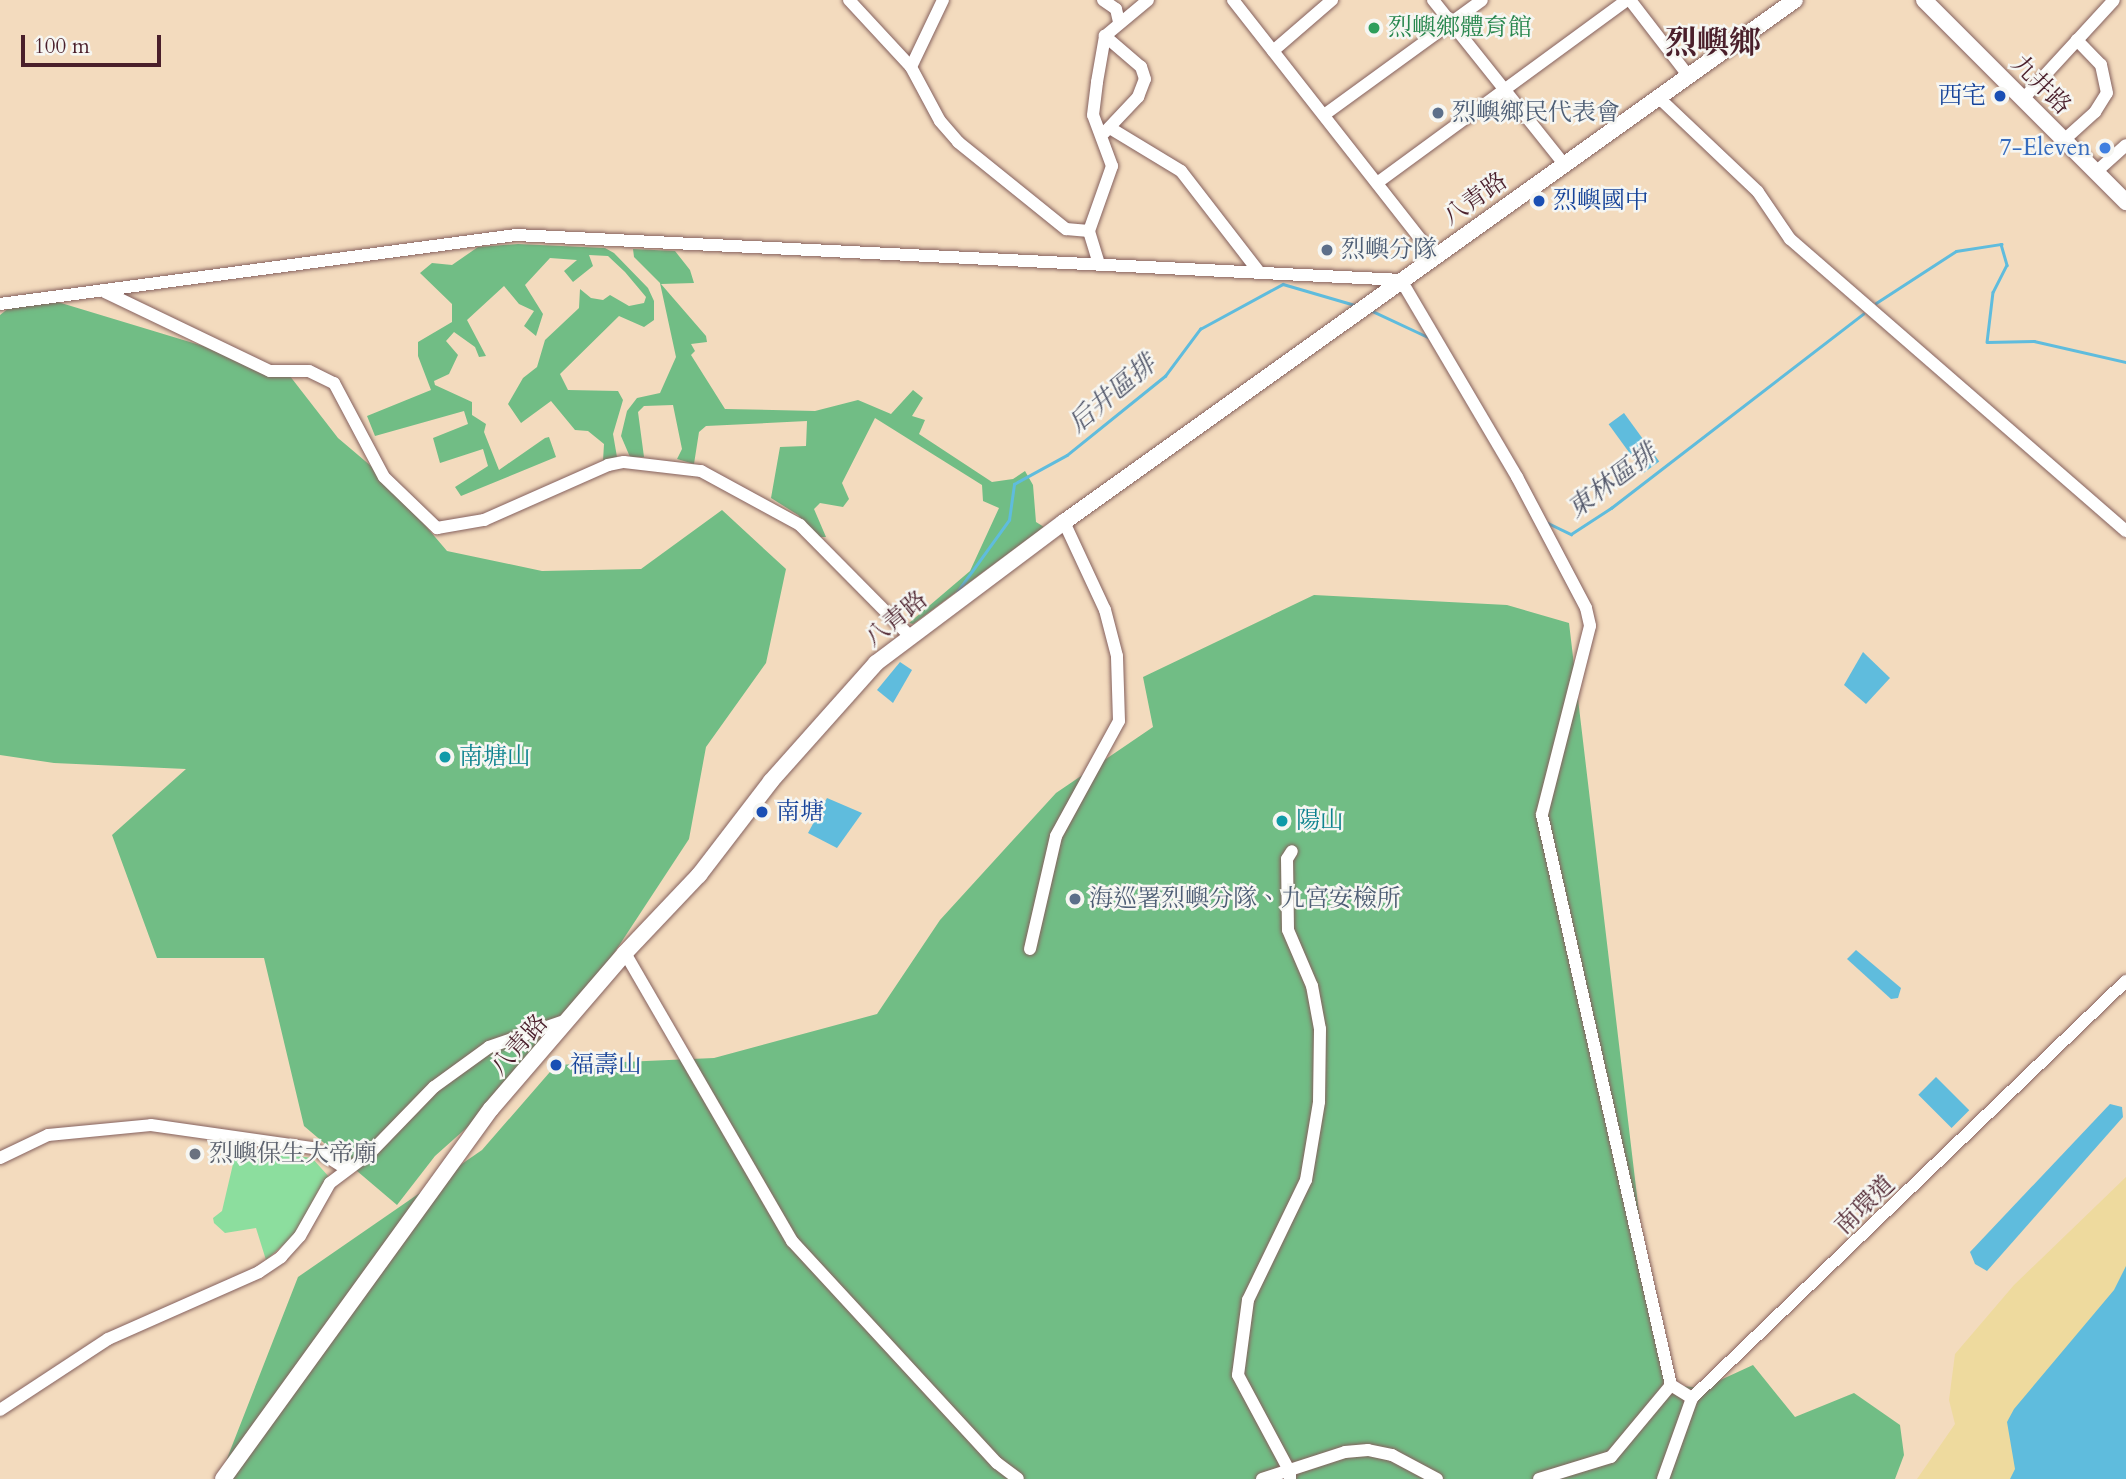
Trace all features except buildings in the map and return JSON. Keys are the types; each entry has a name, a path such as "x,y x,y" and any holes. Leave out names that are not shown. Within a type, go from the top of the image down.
{"main road":[{"name":"八青路","path":"223,1479 449,1163 574,1018 625,953 699,875 771,782 876,663 909,635 1063,522 1795,0"},
{"name":"九井路","path":"1924,0 2126,202"}],"street":[{"path":"849,0 911,67 940,121 958,142 1066,229 1089,231"},
{"path":"911,67 943,0"},
{"path":"1103,0 1116,9 1119,22"},
{"path":"1099,264 1089,231 1112,166 1105,132 1093,115 1105,36 1148,0"},
{"path":"1233,0 1434,256"},
{"path":"1273,51 1332,0"},
{"path":"1433,0 1564,164"},
{"path":"1324,115 1482,0"},
{"path":"1377,183 1628,0 1688,74"},
{"path":"2022,99 2113,1"},
{"path":"1105,36 1141,67 1145,79 1138,97 1105,132"},
{"path":"2064,140 2095,111 2107,93 2101,65 2077,40"},
{"path":"1657,96 1758,192 1790,239 2126,531"},
{"path":"1105,132 1181,172 1259,272"},
{"path":"2096,172 2126,145"},
{"path":"0,304 516,235 1401,280 1510,465 1586,608 1590,626 1542,815 1671,1385 1692,1398"},
{"path":"105,292 270,372 309,371 334,383 384,477 437,528 484,520 608,465 624,462 701,471 800,525 909,635"},
{"path":"1030,949 1056,836 1119,721 1116,656 1105,610 1063,522"},
{"path":"1290,1476 1238,1375 1248,1300 1306,1180 1319,1102 1321,1029 1311,986 1288,930 1287,859 1292,851"},
{"path":"625,953 792,1241 988,1454 1018,1479"},
{"name":"南環道","path":"1663,1479 1692,1398 2126,981"},
{"path":"0,1410 108,1339 259,1272 281,1257 299,1236 330,1183 345,1168 370,1153 434,1087 489,1048 574,1018"},
{"path":"0,1158 48,1135 151,1125 313,1148 345,1168"},
{"path":"1539,1479 1611,1457 1671,1385"},
{"path":"1262,1479 1290,1476 1345,1452 1368,1450 1392,1455 1437,1479"}],"green space":[{"path":"518,244 605,248 614,253 648,288 654,301 654,320 644,327 619,316 560,374 568,390 618,391 623,400 613,434 617,457 603,461 604,444 588,431 575,430 551,401 521,423 508,404 523,378 537,367 545,340 579,308 580,289 591,298 603,300 610,295 629,306 644,303 646,297 608,256 589,255 593,266 573,282 564,271 577,260 550,258 525,285 543,314 536,336 524,326 534,311 519,304 504,286 467,320 486,356 479,357 475,347 454,332 446,341 458,355 449,374 434,381 435,385 472,402 472,415 486,424 484,432 499,470 549,437 556,457 461,496 455,487 488,466 483,449 440,463 433,438 468,424 464,411 375,436 367,416 431,390 418,356 418,342 452,322 452,304 420,273 432,263 452,265 478,247"},
{"path":"633,249 675,251 690,270 694,283 661,284 706,336 707,342 691,344 695,351 691,355 725,409 815,411 858,400 891,414 913,390 923,398 912,416 925,420 919,434 992,482 1013,479 1025,471 1033,485 1036,522 1044,527 913,624 909,623 970,571 999,508 983,501 982,485 875,418 842,483 849,499 843,507 820,503 814,509 826,537 818,537 798,515 771,498 780,447 806,446 807,421 706,426 699,432 694,464 677,459 682,449 673,405 644,406 638,412 644,457 630,457 621,436 627,411 637,398 660,393 676,357 660,283 634,257"},
{"path":"28,293 286,371 338,438 384,477 447,551 542,571 641,569 722,510 786,569 766,663 706,747 689,839 605,967 509,1090 435,1156 397,1205 304,1126 264,958 157,958 112,835 186,769 54,763 0,755 0,315"},
{"path":"1314,595 1507,605 1569,623 1646,1272 1671,1385 1703,1388 1753,1365 1795,1417 1854,1393 1900,1425 1904,1455 1895,1479 219,1479 298,1277 482,1150 556,1065 714,1058 877,1014 940,920 1056,793 1153,727 1143,677"},
{"path":"237,1147 312,1158 330,1178 318,1191 297,1233 266,1260 256,1228 225,1233 214,1223 213,1218 222,1211"}],"sand":[{"path":"2126,1177 2126,1344 2038,1479 1917,1479 1955,1424 1949,1400 1955,1354 2014,1285"}],"water":[{"path":"1624,413 1659,462 1644,473 1609,424"},
{"path":"1863,652 1890,678 1866,704 1844,685"},
{"path":"900,662 912,670 893,703 877,690"},
{"path":"827,798 862,813 837,848 808,833"},
{"path":"1856,950 1901,988 1898,998 1891,999 1847,959"},
{"path":"1936,1077 1969,1110 1952,1128 1918,1095"},
{"path":"2110,1104 2122,1107 2123,1117 1987,1271 1975,1264 1970,1252"},
{"path":"2126,1266 2126,1479 2010,1479 2015,1469 2007,1422 2014,1409 2114,1290"}],"waterway":[{"name":"東林區排","path":"1876,303 1956,251 2001,244 2007,265 1993,292 1987,342 2034,341 2126,362"},
{"name":"后井區排","path":"957,592 1009,520 1014,484 1067,455 1165,376 1200,329 1283,284 1358,306"},
{"name":"東林區排","path":"1370,310 1428,337"},
{"name":"東林區排","path":"1546,522 1571,534 1611,508 1863,314"}],"place":[{"name":"烈嶼鄉體育館","path":"1374,28"},
{"name":"西宅","path":"2000,96"},
{"name":"烈嶼鄉民代表會","path":"1438,113"},
{"name":"7-Eleven","path":"2105,148"},
{"name":"烈嶼國中","path":"1539,201"},
{"name":"烈嶼分隊","path":"1327,250"},
{"name":"南塘山","path":"445,757"},
{"name":"南塘","path":"762,812"},
{"name":"陽山","path":"1282,821"},
{"name":"海巡署烈嶼分隊、九宮安檢所","path":"1075,899"},
{"name":"福壽山","path":"556,1065"},
{"name":"烈嶼保生大帝廟","path":"195,1154"}],"district":[{"name":"烈嶼鄉","path":"1713,43"}]}
